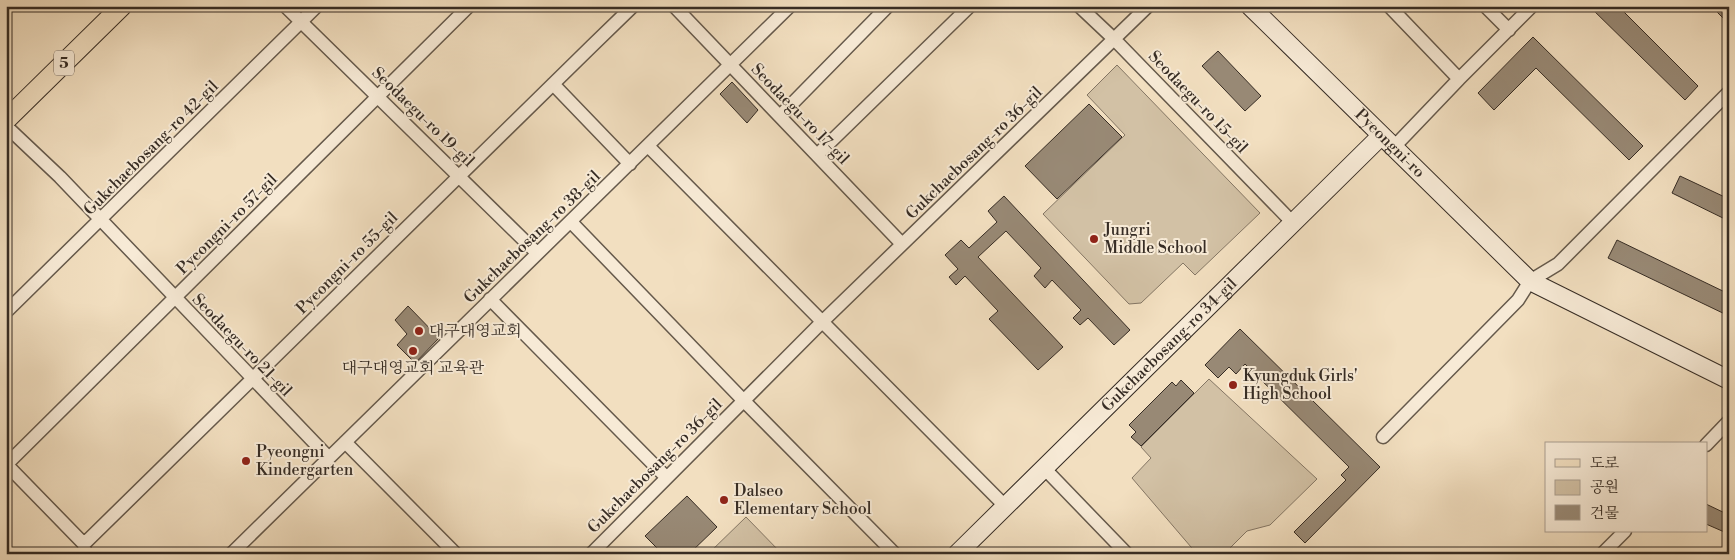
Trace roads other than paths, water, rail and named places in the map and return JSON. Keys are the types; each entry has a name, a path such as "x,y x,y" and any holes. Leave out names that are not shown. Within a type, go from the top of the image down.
{"main road":[{"name":"5","path":"6,120 122,6"},
{"name":"Pyeongni-ro","path":"1250,6 1530,281 1729,380"},
{"name":"Gukchaebosang-ro 34-gil","path":"957,554 1293,222 1387,142"}],"street":[{"name":"Seodaegu-ro 19-gil","path":"285,6 537,253"},
{"name":"Gukchaebosang-ro 42-gil","path":"6,312 317,6"},
{"name":"Pyeongni-ro 57-gil","path":"7,464 469,6"},
{"name":"Pyeongni-ro 55-gil","path":"85,549 458,175 633,6"},
{"name":"Seodaegu-ro 17-gil","path":"674,6 902,244"},
{"name":"Gukchaebosang-ro 38-gil","path":"232,554 790,6"},
{"path":"780,116 888,6"},
{"path":"817,156 970,6"},
{"name":"Seodaegu-ro 15-gil","path":"1079,6 1114,39 1293,222"},
{"name":"Gukchaebosang-ro 36-gil","path":"591,554 822,322 1148,6"},
{"path":"1388,6 1459,79"},
{"path":"1485,6 1509,30"},
{"path":"1387,142 1459,79 1532,6"},
{"path":"553,84 630,164"},
{"path":"1383,437 1518,300 1530,281 1558,264 1729,92"},
{"name":"Seodaegu-ro 21-gil","path":"6,126 60,177 328,458"},
{"path":"648,146 1005,506"},
{"name":"Gukchaebosang-ro 36-gil","path":"571,222 743,400"},
{"path":"490,299 666,477"},
{"path":"743,400 895,554"},
{"path":"1708,443 1729,421"},
{"path":"345,442 456,554"},
{"path":"7,464 85,549"},
{"path":"1044,468 1127,554"},
{"path":"1602,554 1624,532"}],"place":[{"name":"Jungri Middle School","path":"1094,239"},
{"name":"대구대영교회","path":"419,331"},
{"name":"대구대영교회 교육관","path":"413,351"},
{"name":"Kyungduk Girls' High School","path":"1233,385"},
{"name":"Pyeongni Kindergarten","path":"246,461"},
{"name":"Dalseo Elementary School","path":"724,500"}]}
